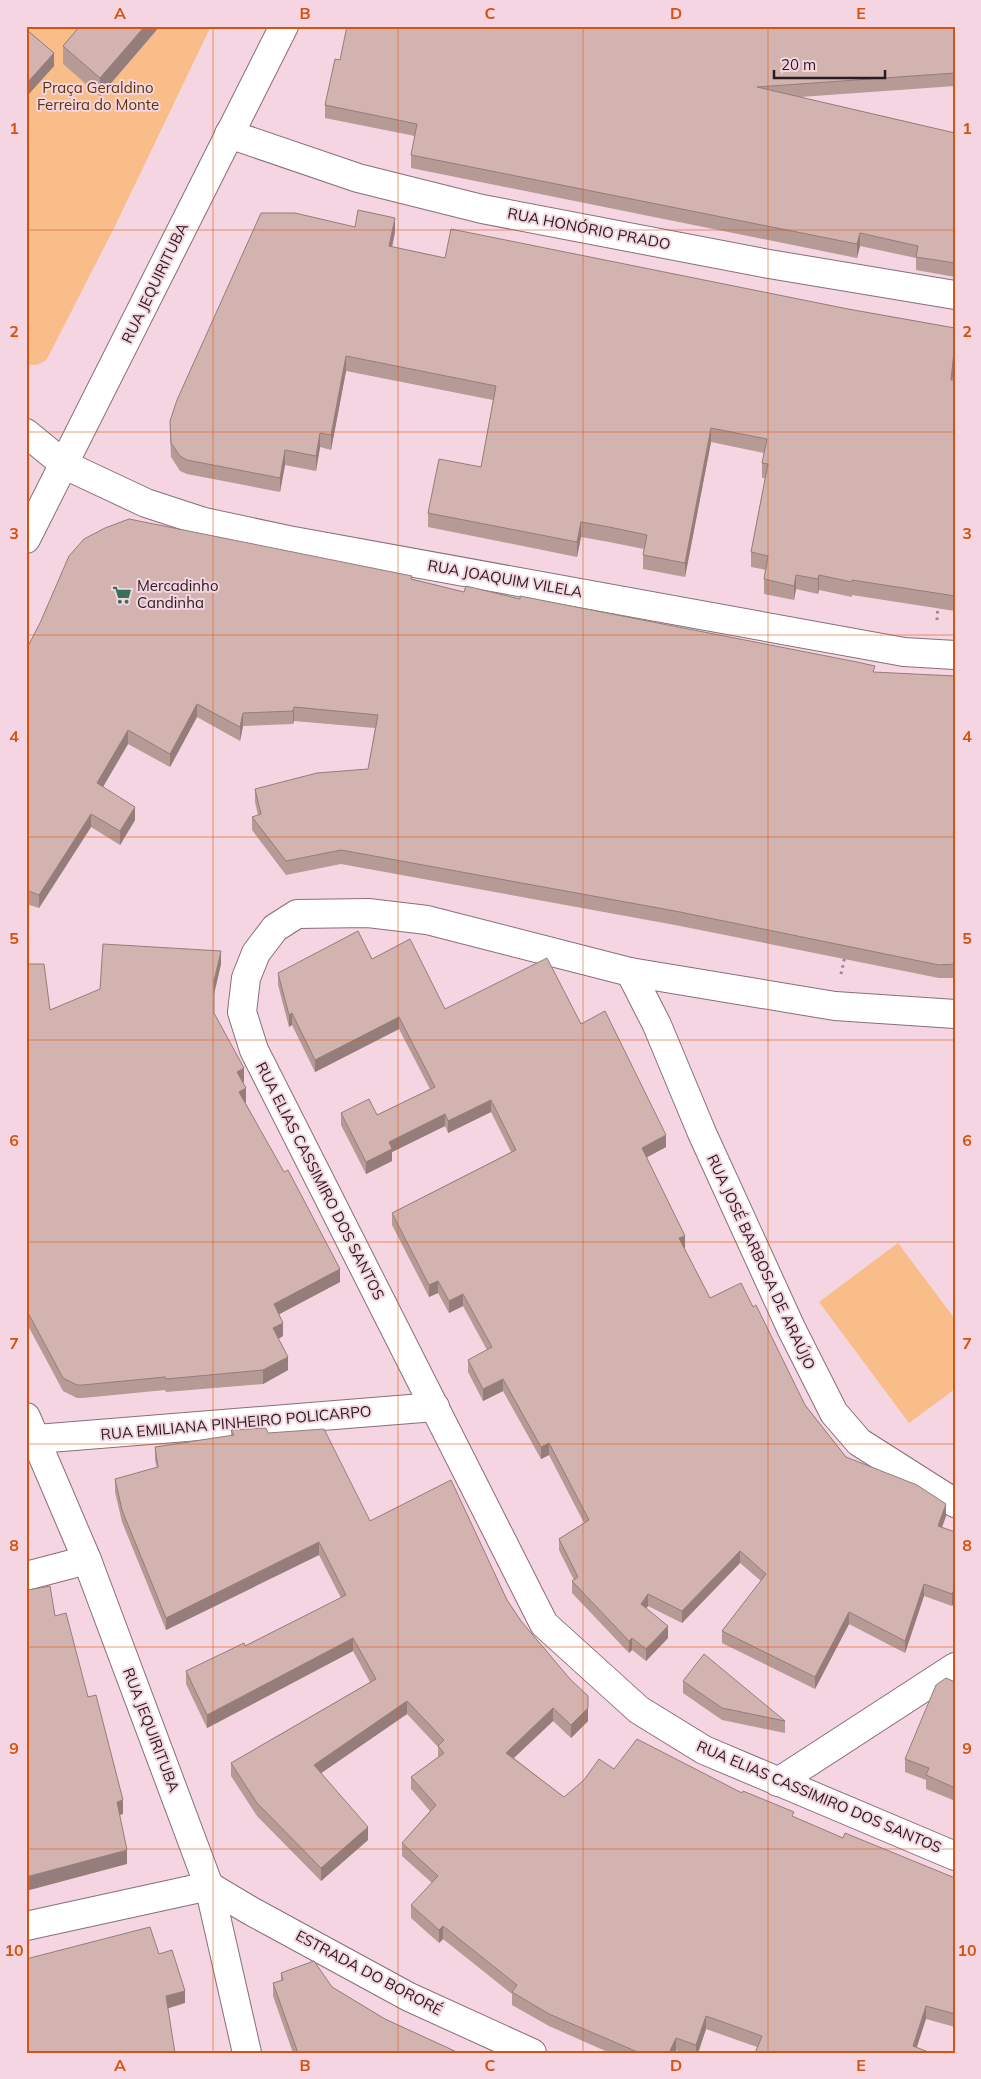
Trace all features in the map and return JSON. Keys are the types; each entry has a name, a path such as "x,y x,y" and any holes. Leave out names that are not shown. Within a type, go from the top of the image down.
{"street":[{"name":"RUA JEQUIRITUBA","path":"26,539 65,465 284,26"},
{"name":"RUA HONÓRIO PRADO","path":"229,134 358,178 482,209 769,264 955,295"},
{"name":"RUA JOAQUIM VILELA","path":"26,433 65,465 146,503 204,522 288,540 904,652 944,655"},
{"name":"RUA ELIAS CASSIMIRO DOS SANTOS","path":"955,1014 835,1006 630,972 427,920 368,913 297,914 275,928 256,953 246,978 242,1012 254,1050 544,1624 639,1710 704,1750 955,1856"},
{"name":"RUA JOSÉ BARBOSA DE ARAÚJO","path":"630,972 657,1025 702,1133 791,1328 834,1413 859,1442 955,1503"},
{"name":"RUA EMILIANA PINHEIRO POLICARPO","path":"32,1428 435,1407"},
{"name":"RUA JEQUIRITUBA","path":"32,1428 87,1560 209,1886 247,2053"},
{"path":"26,1576 87,1560"},
{"path":"778,1782 955,1667"},
{"path":"26,1926 209,1886"},
{"name":"ESTRADA DO BORORÉ","path":"209,1886 409,1997 532,2053"}],"path":[{"path":"939,597 944,655"},
{"path":"835,1006 846,949"}],"green space":[{"name":"Praça Geraldino Ferreira do Monte","path":"26,26 211,26 115,226 47,359 40,364 34,365 26,362"},
{"path":"898,1243 955,1319 955,1389 909,1423 819,1302"}],"building":[{"path":"80,26 145,26 100,78 63,46"},
{"path":"347,26 955,26 955,73 757,87 955,133 955,263 916,257 918,246 860,233 857,244 411,155 417,124 325,105 335,59 340,60"},
{"path":"26,31 54,53 27,83"},
{"path":"358,210 395,218 389,246 445,258 451,229 848,309 955,328 951,380 955,380 955,596 852,580 852,582 819,575 818,579 796,575 794,586 764,579 768,556 751,552 768,464 762,463 767,439 711,428 685,563 643,555 647,535 609,527 581,522 577,542 428,513 439,459 481,467 496,386 346,356 331,435 320,433 316,456 285,450 280,478 187,460 180,456 171,443 170,421 177,400 261,213 295,213 355,227"},
{"path":"129,519 412,576 411,579 464,592 466,586 520,599 520,596 857,662 875,666 873,672 955,676 955,964 939,965 675,911 341,850 286,861 252,817 261,814 255,789 317,773 368,769 378,715 294,707 293,711 243,713 240,727 197,704 170,754 128,730 97,783 135,807 120,831 91,814 39,895 26,890 26,650 69,556 84,539 105,528"},
{"path":"358,931 372,959 410,939 445,1009 547,958 581,1024 605,1011 666,1135 642,1148 685,1236 679,1238 710,1298 741,1283 753,1307 756,1305 805,1405 846,1457 917,1485 946,1504 938,1526 955,1532 955,1588 952,1594 924,1584 905,1641 849,1612 815,1677 722,1631 766,1574 740,1551 682,1611 648,1594 641,1604 668,1626 646,1649 632,1638 629,1641 572,1581 578,1577 559,1539 589,1520 549,1443 541,1447 503,1379 483,1389 468,1360 492,1347 463,1294 449,1301 438,1281 429,1285 392,1213 516,1150 491,1100 448,1121 445,1114 389,1142 392,1149 366,1162 341,1113 369,1099 377,1115 435,1087 399,1017 315,1060 292,1013 289,1015 278,973"},
{"path":"103,944 221,951 214,981 214,1013 244,1068 237,1072 246,1088 239,1092 284,1172 288,1170 340,1269 274,1304 283,1323 273,1328 288,1357 263,1370 77,1385 63,1378 26,1309 26,964 44,964 50,1010 100,989"},
{"path":"266,1428 268,1433 324,1429 370,1521 451,1480 507,1600 521,1621 570,1679 588,1696 588,1708 571,1725 553,1708 506,1753 564,1797 584,1780 599,1759 614,1769 637,1739 742,1793 743,1791 794,1812 792,1816 843,1838 845,1833 955,1878 955,2014 926,2006 913,2046 931,2053 755,2053 762,2036 706,2016 696,2045 676,2038 669,2053 640,2053 549,2014 512,1992 517,1985 443,1926 439,1930 411,1905 438,1876 402,1843 436,1805 411,1777 444,1753 438,1746 444,1740 407,1701 314,1765 368,1827 321,1868 257,1803 231,1763 376,1679 353,1638 207,1715 186,1671 244,1643 245,1646 346,1595 319,1542 166,1618 122,1510 115,1479 158,1467 155,1447 234,1435 231,1430"},
{"path":"50,1586 55,1616 66,1613 88,1697 96,1695 123,1800 117,1802 127,1850 26,1877 26,1587 28,1590"},
{"path":"704,1654 785,1721 722,1708 683,1681"},
{"path":"946,1678 955,1682 955,1781 953,1787 926,1775 929,1768 905,1759 936,1685"},
{"path":"150,1927 159,1954 172,1950 185,1991 166,1996 175,2053 26,2053 26,1959"},
{"path":"314,1961 332,1987 385,2019 459,2053 298,2053 273,1983 283,1980 281,1973"}],"place":[{"name":"Mercadinho Candinha","path":"122,595"}]}
